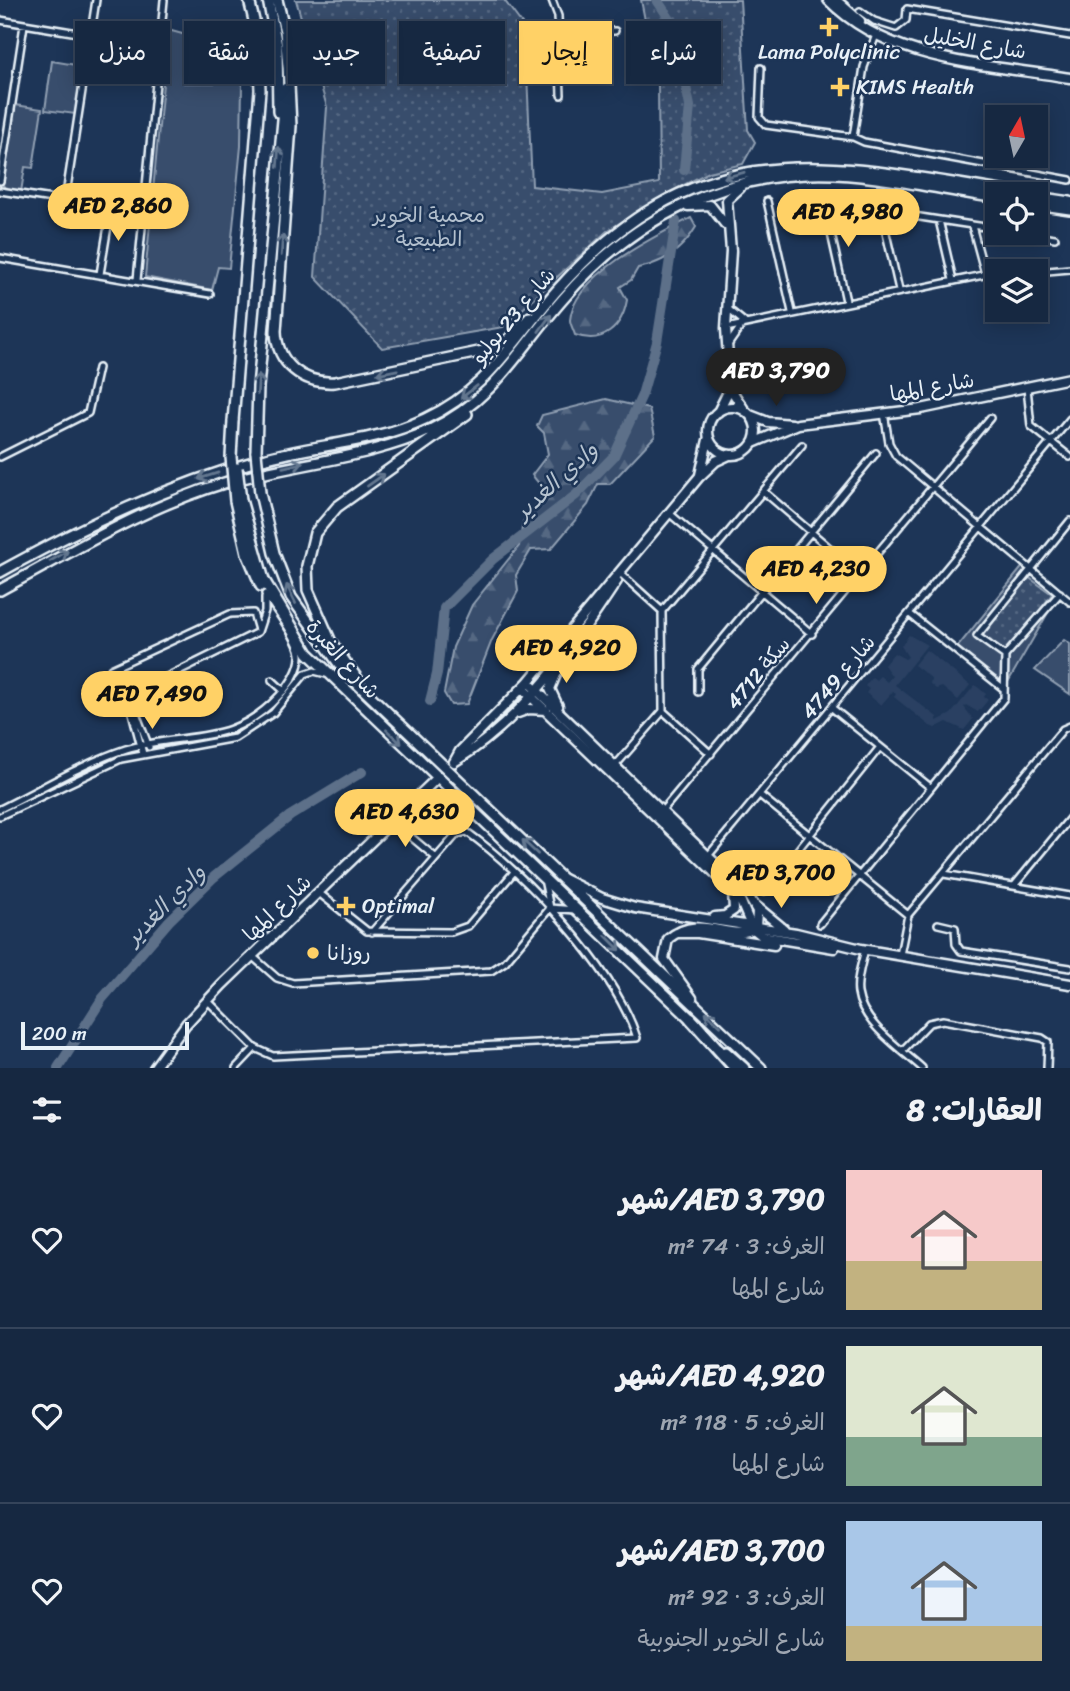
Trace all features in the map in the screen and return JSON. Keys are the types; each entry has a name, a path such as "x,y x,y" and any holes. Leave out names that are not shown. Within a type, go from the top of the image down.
{"highway":[{"path":"691,1020 736,1068"}],"main road":[{"name":"شارع الغبرة","path":"249,0 258,37 260,90 233,421 238,500 252,546 279,608 308,653 336,681 744,1068"},
{"path":"268,0 276,36 279,128"},
{"name":"شارع الغبرة","path":"277,0 288,64 279,128 258,387 256,452 260,493 274,553 291,597 337,662 370,697 693,1000 761,1068"},
{"path":"289,84 290,138 276,331 278,346 293,370 316,382 335,382 483,352 508,340 553,294"},
{"name":"شارع 23 يوليو","path":"0,572 96,520 185,482 265,458 392,432 445,409 500,363 553,294 604,242 651,209 694,188 747,171 797,165 829,166 985,189"},
{"name":"شارع 23 يوليو","path":"0,590 77,546 199,491 278,468 385,446 433,429 471,404 522,354 560,301 606,254 646,225 680,206 755,180 806,174 864,177 985,196"},
{"path":"1048,199 1070,202"},
{"path":"1048,206 1070,209"},
{"path":"370,697 331,642 312,600 307,566 315,533 337,507 475,408 514,371 522,354"},
{"path":"238,500 247,553 265,594"}],"street":[{"path":"92,21 96,0"},
{"path":"137,280 164,0"},
{"path":"552,0 558,12 558,21"},
{"name":"شارع الخليل","path":"828,0 856,25 925,54 1070,78"},
{"name":"شارع الخليل","path":"836,0 876,34"},
{"path":"860,11 874,21 896,28 905,20 907,9 1070,36"},
{"path":"0,20 75,32"},
{"path":"0,181 24,24"},
{"path":"853,137 864,66 876,34"},
{"path":"761,68 760,122 853,137 864,142 1070,180"},
{"path":"65,201 83,84"},
{"path":"561,84 561,95"},
{"path":"548,711 526,709 510,718 454,762 460,751 525,685 699,477 716,461 746,451 753,443 755,425 730,388 726,328 731,271 727,200 736,188 806,174"},
{"path":"0,191 144,213"},
{"path":"767,201 792,312"},
{"path":"824,202 846,301"},
{"path":"646,225 689,205 702,204 716,209 727,230"},
{"path":"100,274 111,208"},
{"path":"900,290 881,211 985,228"},
{"path":"939,220 953,280"},
{"path":"726,328 744,322 985,274 972,226"},
{"path":"1048,236 1055,237"},
{"path":"0,258 210,294"},
{"path":"1048,271 1070,269"},
{"path":"727,306 734,316 744,322"},
{"path":"727,346 744,322"},
{"path":"0,457 88,413 98,368"},
{"name":"شارع المها","path":"747,413 768,422 798,424 884,414 1070,378"},
{"path":"699,477 707,456 710,423 730,388"},
{"path":"1027,388 1031,426 1070,457"},
{"path":"718,412 731,408 747,413"},
{"path":"884,414 889,443 896,456 1070,602"},
{"name":"سكة 4712","path":"662,811 990,418"},
{"name":"4749 شارع","path":"708,856 911,615 1070,419"},
{"name":"شارع المها","path":"753,443 798,424"},
{"path":"709,436 716,449 729,455"},
{"path":"615,766 663,711 662,611 802,445"},
{"path":"698,692 698,669 876,453"},
{"path":"763,491 859,573"},
{"path":"669,513 713,553 812,634"},
{"path":"1005,656 977,636 1070,521"},
{"path":"620,572 662,611"},
{"path":"510,718 584,632 621,576 620,572"},
{"path":"820,923 1004,698 1005,656 1060,593"},
{"path":"126,697 258,632 265,611 265,594"},
{"path":"0,808 104,758 148,744 228,732 253,720 285,691 299,662 297,644 265,594"},
{"path":"111,669 229,614 253,614 258,632"},
{"path":"911,615 1004,689"},
{"path":"559,663 550,689 561,712"},
{"path":"0,816 110,763 143,754 220,743 248,731 273,713 301,677 309,672 320,671 336,681"},
{"path":"272,680 285,691"},
{"path":"525,685 548,711 729,887 743,902 753,928 772,940 834,948"},
{"path":"533,693 561,712 773,922 796,933"},
{"path":"832,708 930,787"},
{"path":"143,754 131,709 136,713 150,753"},
{"path":"663,711 711,754"},
{"path":"900,955 908,915 1063,729 1070,726"},
{"path":"764,892 880,747"},
{"name":"شارع المها","path":"154,1068 208,1001 252,956 434,782"},
{"path":"761,796 908,915"},
{"path":"1014,886 1070,818"},
{"path":"392,821 435,857"},
{"path":"208,1001 255,1048 273,1056 637,1038 623,1001 551,908 463,831 435,857 372,932"},
{"path":"319,893 363,929 372,932 460,931 472,922 513,873"},
{"path":"252,956 277,978 293,983 491,971 505,962 551,908 550,896 540,874"},
{"path":"944,874 1070,897"},
{"path":"563,878 614,902 658,912 796,933 863,949 1070,984"},
{"path":"658,912 725,916 731,914 736,904 729,887"},
{"path":"753,928 754,904"},
{"path":"551,908 582,912"},
{"path":"938,924 956,928 956,944 961,951 1070,968"},
{"path":"693,1000 664,959 668,939 692,926 736,932 753,928"},
{"path":"677,933 698,933 779,945 863,949"},
{"path":"863,949 858,985 860,1000 872,1020 922,1068"},
{"path":"1021,976 1024,961"},
{"path":"903,1050 929,1023 943,1020 1042,1038 1048,1042 1050,1048 1047,1068"},
{"path":"236,1068 255,1048"}],"shaded area":[{"path":"909,635 927,645 895,685 937,717 937,721 951,714 975,685 986,694 984,697 988,700 978,712 966,705 964,707 973,719 964,730 947,722 935,728 930,726 894,697 896,694 893,691 881,705 866,693 869,689 865,686 872,677 876,680 880,676 887,682 892,676 884,665 894,653 905,659 908,657 901,646"},
{"path":"926,650 970,685 958,700 942,687 936,689 930,684 931,678 914,665"}],"green space":[{"name":"محمية الخوير الطبيعية","path":"296,0 504,0 520,21 519,84 527,84 532,186 602,194 659,183 658,84 721,84 721,21 645,21 641,0 740,0 748,130 755,142 743,164 709,172 662,196 607,231 503,327 382,348 315,277 327,107 320,84 385,84 385,21 302,21"},
{"path":"170,31 184,34 184,84 242,84 241,146 229,268 218,267 212,290 145,277 163,84 170,84"},
{"path":"52,61 75,65 75,84 79,84 75,114 45,110"},
{"path":"15,105 42,109 33,168 25,167 21,192 6,190 3,185"},
{"path":"691,218 696,227 679,248 657,263 638,268 631,280 620,287 627,300 616,326 610,332 594,338 575,335 570,320 575,304 585,288 619,259"},
{"path":"606,399 649,409 655,436 610,484 598,484 588,505 551,549 531,550 516,575 518,591 492,640 467,704 451,705 444,693 453,647 472,605 519,546 523,522 546,492 532,475 548,454 544,433 537,426 542,415"},
{"path":"1024,565 1060,592 1004,689 955,650"},
{"path":"1028,577 1052,594 1006,653 977,635"},
{"path":"1064,640 1070,644 1070,694 1035,670"}],"waterway":[{"name":"وادي الغدير","path":"657,0 673,24 690,106 684,170"},
{"name":"وادي الغدير","path":"430,701 437,674 444,608 493,559 576,495 614,456 642,395 657,342 676,221"},
{"name":"وادي الغدير","path":"58,1068 102,999 169,921 214,877 290,816 362,772"}],"place":[{"name":"Lama Polyclinic","path":"829,27"},
{"name":"KIMS Health","path":"840,87"},
{"name":"Optimal","path":"346,906"},
{"name":"روزانا","path":"313,953"}]}
